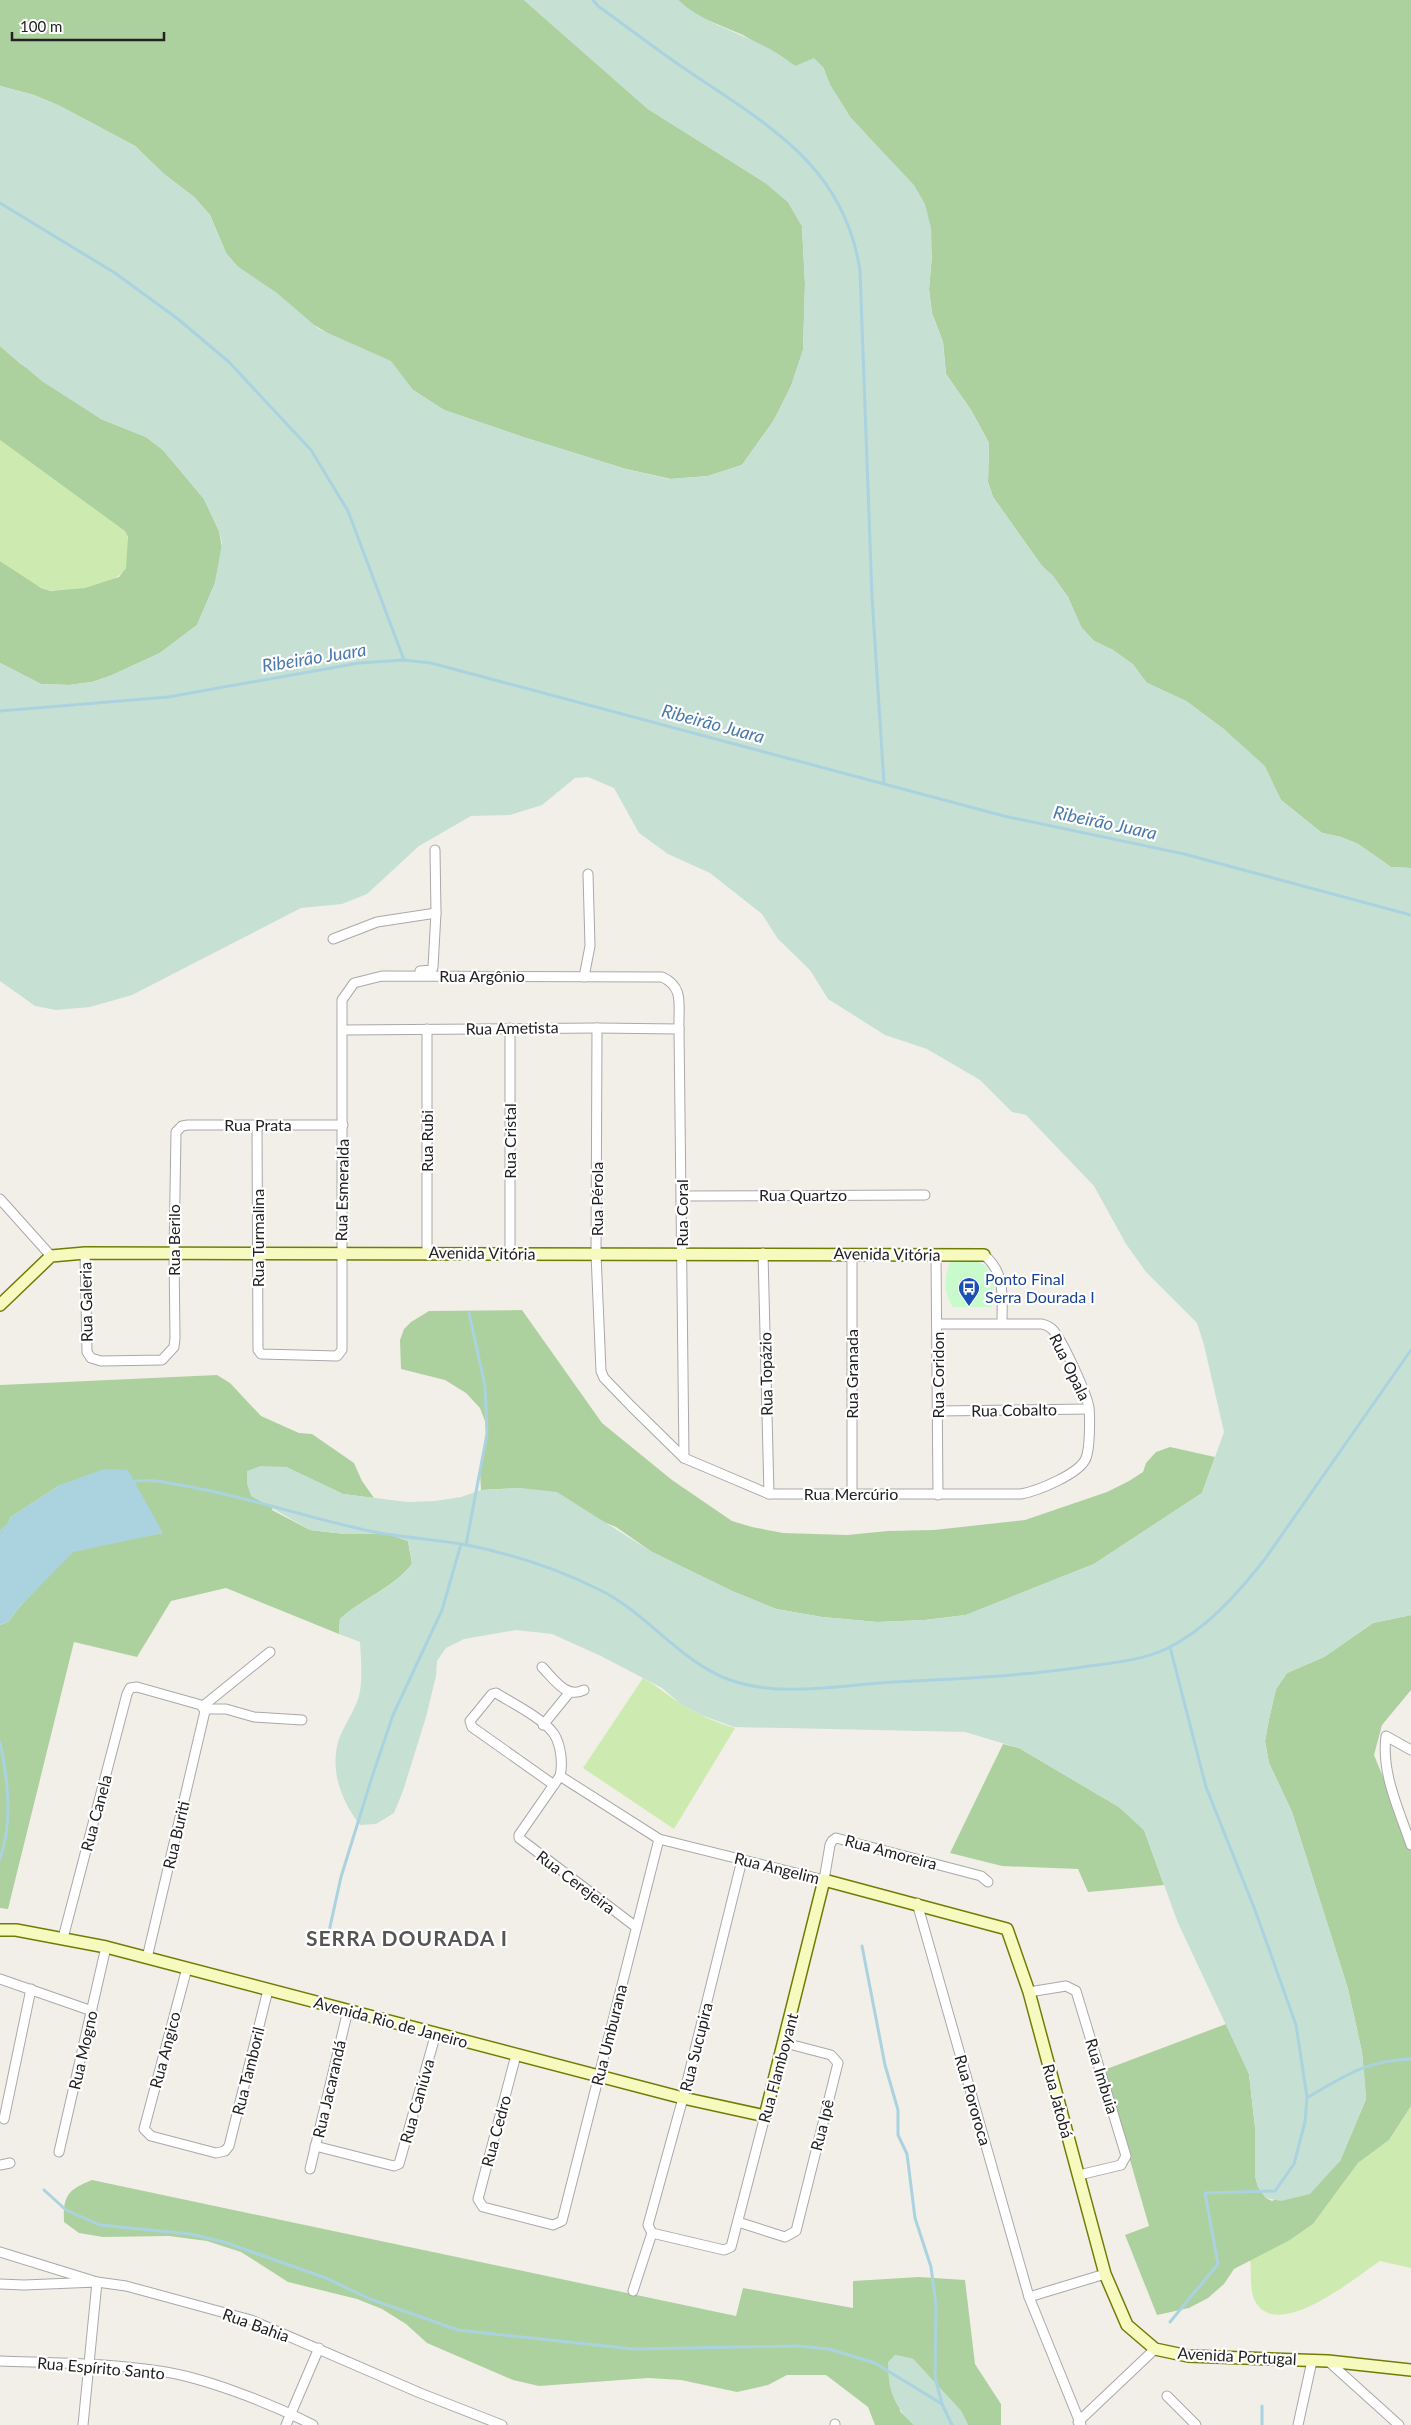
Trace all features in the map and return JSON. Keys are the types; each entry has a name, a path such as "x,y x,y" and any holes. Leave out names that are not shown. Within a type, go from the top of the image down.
{"street":[{"path":"382,976 433,969 436,913 435,850"},
{"path":"584,977 590,946 588,874"},
{"path":"333,938 377,922 436,913"},
{"name":"Rua Argônio","path":"344,1030 342,1000 354,983 382,976 662,977"},
{"name":"Rua Coral","path":"662,977 671,981 678,989 684,1458"},
{"name":"Rua Ametista","path":"344,1030 510,1028 679,1029"},
{"name":"Rua Cristal","path":"510,1028 510,1254"},
{"name":"Rua Pérola","path":"597,1028 596,1254 601,1371"},
{"name":"Rua Rubi","path":"427,1029 427,1252"},
{"name":"Rua Esmeralda","path":"342,1350 344,1030"},
{"name":"Rua Prata","path":"176,1132 182,1126 188,1125 343,1125"},
{"name":"Rua Turmalina","path":"257,1125 258,1350 265,1355 333,1357 339,1355 342,1350"},
{"name":"Rua Berilo","path":"87,1352 94,1360 151,1362 167,1358 174,1347 176,1132"},
{"name":"Rua Quartzo","path":"682,1196 926,1195"},
{"path":"0,1199 50,1256 0,1305"},
{"name":"Avenida Vitória","path":"50,1256 86,1253 427,1252 510,1254 763,1253 984,1255"},
{"name":"Rua Galeria","path":"86,1253 87,1352"},
{"name":"Rua Topázio","path":"763,1253 769,1494"},
{"name":"Rua Granada","path":"852,1254 852,1493"},
{"name":"Rua Coridon","path":"936,1255 938,1495"},
{"path":"938,1324 1002,1323 1002,1284 999,1272 994,1263 984,1255"},
{"name":"Rua Opala","path":"1002,1323 1049,1326 1054,1331 1085,1393 1089,1409"},
{"name":"Rua Mercúrio","path":"601,1371 604,1378 684,1458 769,1494 1021,1494 1050,1485 1081,1465 1086,1459 1089,1409"},
{"name":"Rua Cobalto","path":"938,1411 1089,1409"},
{"path":"204,1709 270,1652"},
{"path":"542,1667 568,1693 577,1693 584,1690"},
{"name":"Rua Canela","path":"63,1938 130,1688 137,1687 204,1709"},
{"path":"496,1693 543,1725 554,1735 563,1765 560,1776 554,1785 472,1727 470,1721 492,1694 496,1693"},
{"path":"543,1725 568,1693"},
{"path":"204,1709 226,1709 254,1716 302,1720"},
{"name":"Rua Buriti","path":"147,1958 204,1709"},
{"path":"1411,1750 1386,1736 1384,1753 1390,1784 1411,1845"},
{"name":"Rua Angelim","path":"560,1776 659,1839 917,1903 1007,1929"},
{"name":"Rua Cerejeira","path":"554,1785 519,1835 519,1838 636,1928"},
{"name":"Rua Amoreira","path":"824,1880 830,1845 836,1838 981,1876 988,1882"},
{"name":"Rua Umburana","path":"553,2225 562,2221 659,1839"},
{"name":"Rua Sucupira","path":"634,2291 652,2232 648,2225 683,2098 742,1860"},
{"name":"Rua Flamboyant","path":"652,2232 724,2250 731,2247 785,2043 824,1880"},
{"name":"Rua Pororoca","path":"917,1903 1028,2298 1079,2423"},
{"name":"Avenida Rio de Janeiro","path":"0,1924 16,1930"},
{"name":"Rua Jatobá","path":"1007,1929 1029,1992 1105,2274"},
{"name":"Avenida Rio de Janeiro","path":"0,1930 16,1930 106,1948 683,2098 765,2116"},
{"name":"Rua Mogno","path":"59,2152 106,1948"},
{"name":"Rua Angico","path":"187,1968 145,2122 145,2131 151,2136 216,2153 225,2151"},
{"path":"0,1979 92,2011"},
{"name":"Rua Imbuia","path":"1029,1992 1066,1986 1076,1991 1126,2156 1121,2165 1079,2175"},
{"path":"4,2119 31,1989"},
{"name":"Rua Tamboril","path":"225,2151 230,2142 268,1990"},
{"name":"Rua Jacarandá","path":"310,2169 348,2010"},
{"name":"Rua Caniúva","path":"315,2146 394,2166 399,2164 436,2033"},
{"name":"Rua Ipê","path":"738,2222 785,2237 796,2231 838,2064 830,2055 785,2043"},
{"name":"Rua Cedro","path":"516,2055 478,2199 482,2207 553,2225"},
{"path":"0,2165 10,2163"},
{"name":"Rua Bahia","path":"0,2252 97,2282 126,2286 251,2320 319,2348 420,2394 502,2425"},
{"path":"1028,2298 1105,2274"},
{"name":"Avenida Portugal","path":"1105,2274 1127,2325 1155,2349 1188,2356 1328,2361 1411,2370"},
{"path":"0,2284 97,2282 83,2425"},
{"path":"286,2425 319,2348"},
{"path":"1079,2423 1155,2349"},
{"name":"Rua Espírito Santo","path":"0,2361 89,2364 160,2371 200,2381 290,2413 313,2425"},
{"path":"1298,2425 1312,2361"},
{"path":"1328,2361 1399,2425"},
{"path":"1167,2396 1196,2425"}],"green space":[{"path":"0,0 524,0 648,109 767,184 788,202 802,226 805,284 803,350 791,386 774,420 742,465 708,476 671,479 626,469 444,410 413,390 405,380 306,320 237,266 226,253 210,215 194,197 164,174 135,146 60,106 34,95 0,86"},
{"path":"524,0 678,0 705,19 767,47 795,66 814,58 823,67 830,85 850,117 914,185 925,204 931,228 932,255 929,289 932,313 943,342 946,374 971,410 989,443 988,482 993,497 1042,566 1053,576 1068,597 1081,627 1094,641 1113,650 1133,664 1147,683 1186,701 1225,730 1265,766 1281,800 1322,833 1341,837 1358,844 1391,867 1411,868 1411,1615 1373,1623 1324,1657 1287,1673 1276,1689 1265,1741 1269,1763 1292,1812 1348,1989 1362,2052 1365,2082 1366,2099 1340,2161 1310,2194 1281,2201 1266,2198 1258,2187 1255,2176 1255,2127 1249,2074 1178,1923 1144,1830 1119,1807 1019,1748 965,1732 734,1727 701,1715 681,1704 662,1688 601,1656 552,1634 516,1630 464,1639 446,1648 437,1661 436,1676 426,1717 403,1791 394,1813 376,1824 360,1825 343,1797 337,1775 336,1753 338,1742 357,1702 361,1676 360,1642 339,1634 340,1619 387,1587 412,1564 408,1541 388,1534 345,1534 310,1530 251,1496 247,1484 247,1471 261,1466 286,1467 343,1494 408,1502 435,1501 461,1497 481,1490 521,1488 557,1492 652,1552 732,1591 776,1609 822,1617 877,1622 925,1620 966,1615 1094,1564 1202,1493 1224,1432 1204,1345 1197,1323 1146,1272 1126,1244 1094,1186 1026,1115 1012,1112 980,1080 927,1049 885,1035 828,999 810,970 778,939 762,914 710,873 668,854 639,833 614,788 588,777 575,778 542,805 510,815 471,816 419,846 367,894 342,904 301,908 132,995 90,1007 56,1010 35,1006 0,981 0,663 41,684 69,685 92,682 110,676 160,653 197,625 215,583 222,543 219,531 204,499 163,450 146,437 101,419 43,382 0,346 0,86 34,95 60,106 135,146 164,174 194,197 210,215 226,253 237,266 277,293 319,329 391,361 413,390 444,410 626,469 669,479 708,476 742,465 774,420 791,386 803,350 805,284 802,226 788,202 767,184 648,109"},
{"path":"678,0 1411,0 1411,868 1391,867 1358,844 1341,837 1322,833 1281,800 1273,785 1225,730 1186,701 1147,683 1132,664 1113,650 1094,641 1081,627 1068,597 1053,576 1042,566 993,497 988,482 989,443 971,410 946,374 943,342 932,313 929,289 932,255 895,166 850,117 830,85 823,67 795,66 743,35 693,14"},
{"path":"0,346 21,364 101,419 146,437 163,450 204,499 219,531 222,548 215,583 197,625 160,653 110,676 92,682 69,685 41,684 0,663 0,561 41,588 51,591 85,588 119,577 126,568 128,537 125,531 0,440"},
{"path":"0,440 126,531 128,561 127,566 119,575 110,581 86,588 61,591 50,590 31,582 0,561"},
{"path":"967,1255 987,1267 994,1288 991,1307 953,1307 947,1295 947,1271 951,1259"},
{"path":"522,1310 602,1423 672,1480 732,1521 752,1527 783,1533 847,1535 888,1531 934,1530 1025,1520 1107,1492 1129,1481 1143,1472 1146,1463 1156,1452 1170,1447 1215,1457 1202,1493 1094,1564 966,1615 925,1620 877,1622 822,1617 776,1609 732,1591 652,1552 616,1527 521,1488 481,1490 480,1472 488,1429 480,1408 466,1393 445,1380 401,1369 400,1340 404,1329 411,1322 429,1311"},
{"path":"217,1375 230,1383 261,1416 299,1433 312,1434 354,1463 362,1481 374,1498 343,1494 286,1467 272,1510 310,1530 345,1534 388,1534 408,1541 412,1564 396,1580 340,1619 339,1634 226,1588 171,1601 137,1657 74,1642 8,1909 0,1908 0,1625 8,1622 21,1605 73,1551 162,1533 60,1485 11,1517 0,1540 0,1385"},
{"path":"1411,1615 1411,1690 1382,1725 1374,1755 1411,1845 1411,2106 1389,2140 1358,2163 1313,2224 1290,2240 1234,2269 1224,2284 1208,2298 1189,2308 1157,2315 1125,2235 1149,2226 1104,2070 1226,2024 1249,2074 1255,2127 1255,2176 1258,2187 1266,2198 1272,2201 1340,2161 1366,2099 1362,2052 1348,1989 1292,1812 1269,1763 1265,1741 1276,1689 1287,1673 1324,1657 1373,1623"},
{"path":"643,1678 694,1712 735,1728 674,1829 583,1768"},
{"path":"1003,1744 1019,1748 1119,1807 1144,1830 1164,1885 1088,1892 1078,1869 1002,1866 950,1853"},
{"path":"1411,2106 1411,2268 1380,2261 1317,2303 1298,2311 1280,2315 1266,2312 1253,2297 1250,2259 1290,2240 1313,2224 1358,2163 1389,2140"},
{"path":"92,2180 736,2316 743,2288 853,2308 853,2281 919,2277 965,2280 975,2364 1001,2404 1001,2425 968,2425 961,2411 913,2359 895,2355 900,2411 914,2425 875,2425 868,2407 826,2375 787,2375 768,2385 737,2392 681,2380 648,2378 539,2386 513,2380 427,2343 406,2324 382,2309 357,2299 288,2282 241,2252 207,2241 169,2236 103,2237 79,2233 64,2222 64,2206 68,2195 72,2191"},
{"path":"895,2355 913,2359 961,2411 968,2425 914,2425 901,2411 891,2389 888,2362"}],"water":[{"path":"104,1469 128,1470 163,1533 73,1552 21,1605 8,1622 0,1625 0,1540 11,1517 60,1485"}],"waterway":[{"path":"593,0 598,6 658,50 777,133 822,178 839,205 852,235 860,271 872,597 884,783"},
{"path":"0,203 115,273 178,319 229,362 311,450 348,511 404,660"},
{"name":"Ribeirão Juara","path":"0,711 168,697 359,663 404,660 431,663 1004,816 1184,854 1411,915"},
{"path":"466,1545 487,1434 485,1386 469,1313"},
{"path":"131,1482 158,1481 209,1491 370,1531 467,1545 535,1563 568,1575 600,1590 633,1611 695,1662 730,1680 750,1685 770,1688 811,1689 1036,1673 1115,1663 1156,1653 1181,1641 1208,1621 1244,1585 1265,1559 1411,1350"},
{"path":"0,1539 1,1531 10,1524"},
{"path":"326,1945 341,1877 372,1777 393,1715 442,1610 461,1544"},
{"path":"1170,1647 1206,1787 1255,1910 1296,2025 1307,2097 1305,2122 1294,2164 1275,2191 1205,2193 1218,2264 1170,2322"},
{"path":"0,1742 8,1800 7,1830 0,1859"},
{"path":"862,1946 885,2065 898,2110 898,2135 907,2154 915,2218 931,2267 936,2306 935,2377 942,2404 952,2425"},
{"path":"1308,2097 1357,2070 1395,2060 1411,2059"},
{"path":"44,2190 66,2210 100,2225 190,2234 224,2242 326,2278 370,2299 458,2330 633,2349 798,2346 829,2349 875,2363 942,2404"},
{"path":"1262,2406 1262,2425"}],"place":[{"name":"Ponto Final Serra Dourada I","path":"969,1307"}],"district":[{"name":"SERRA DOURADA I","path":"407,1939"}]}
